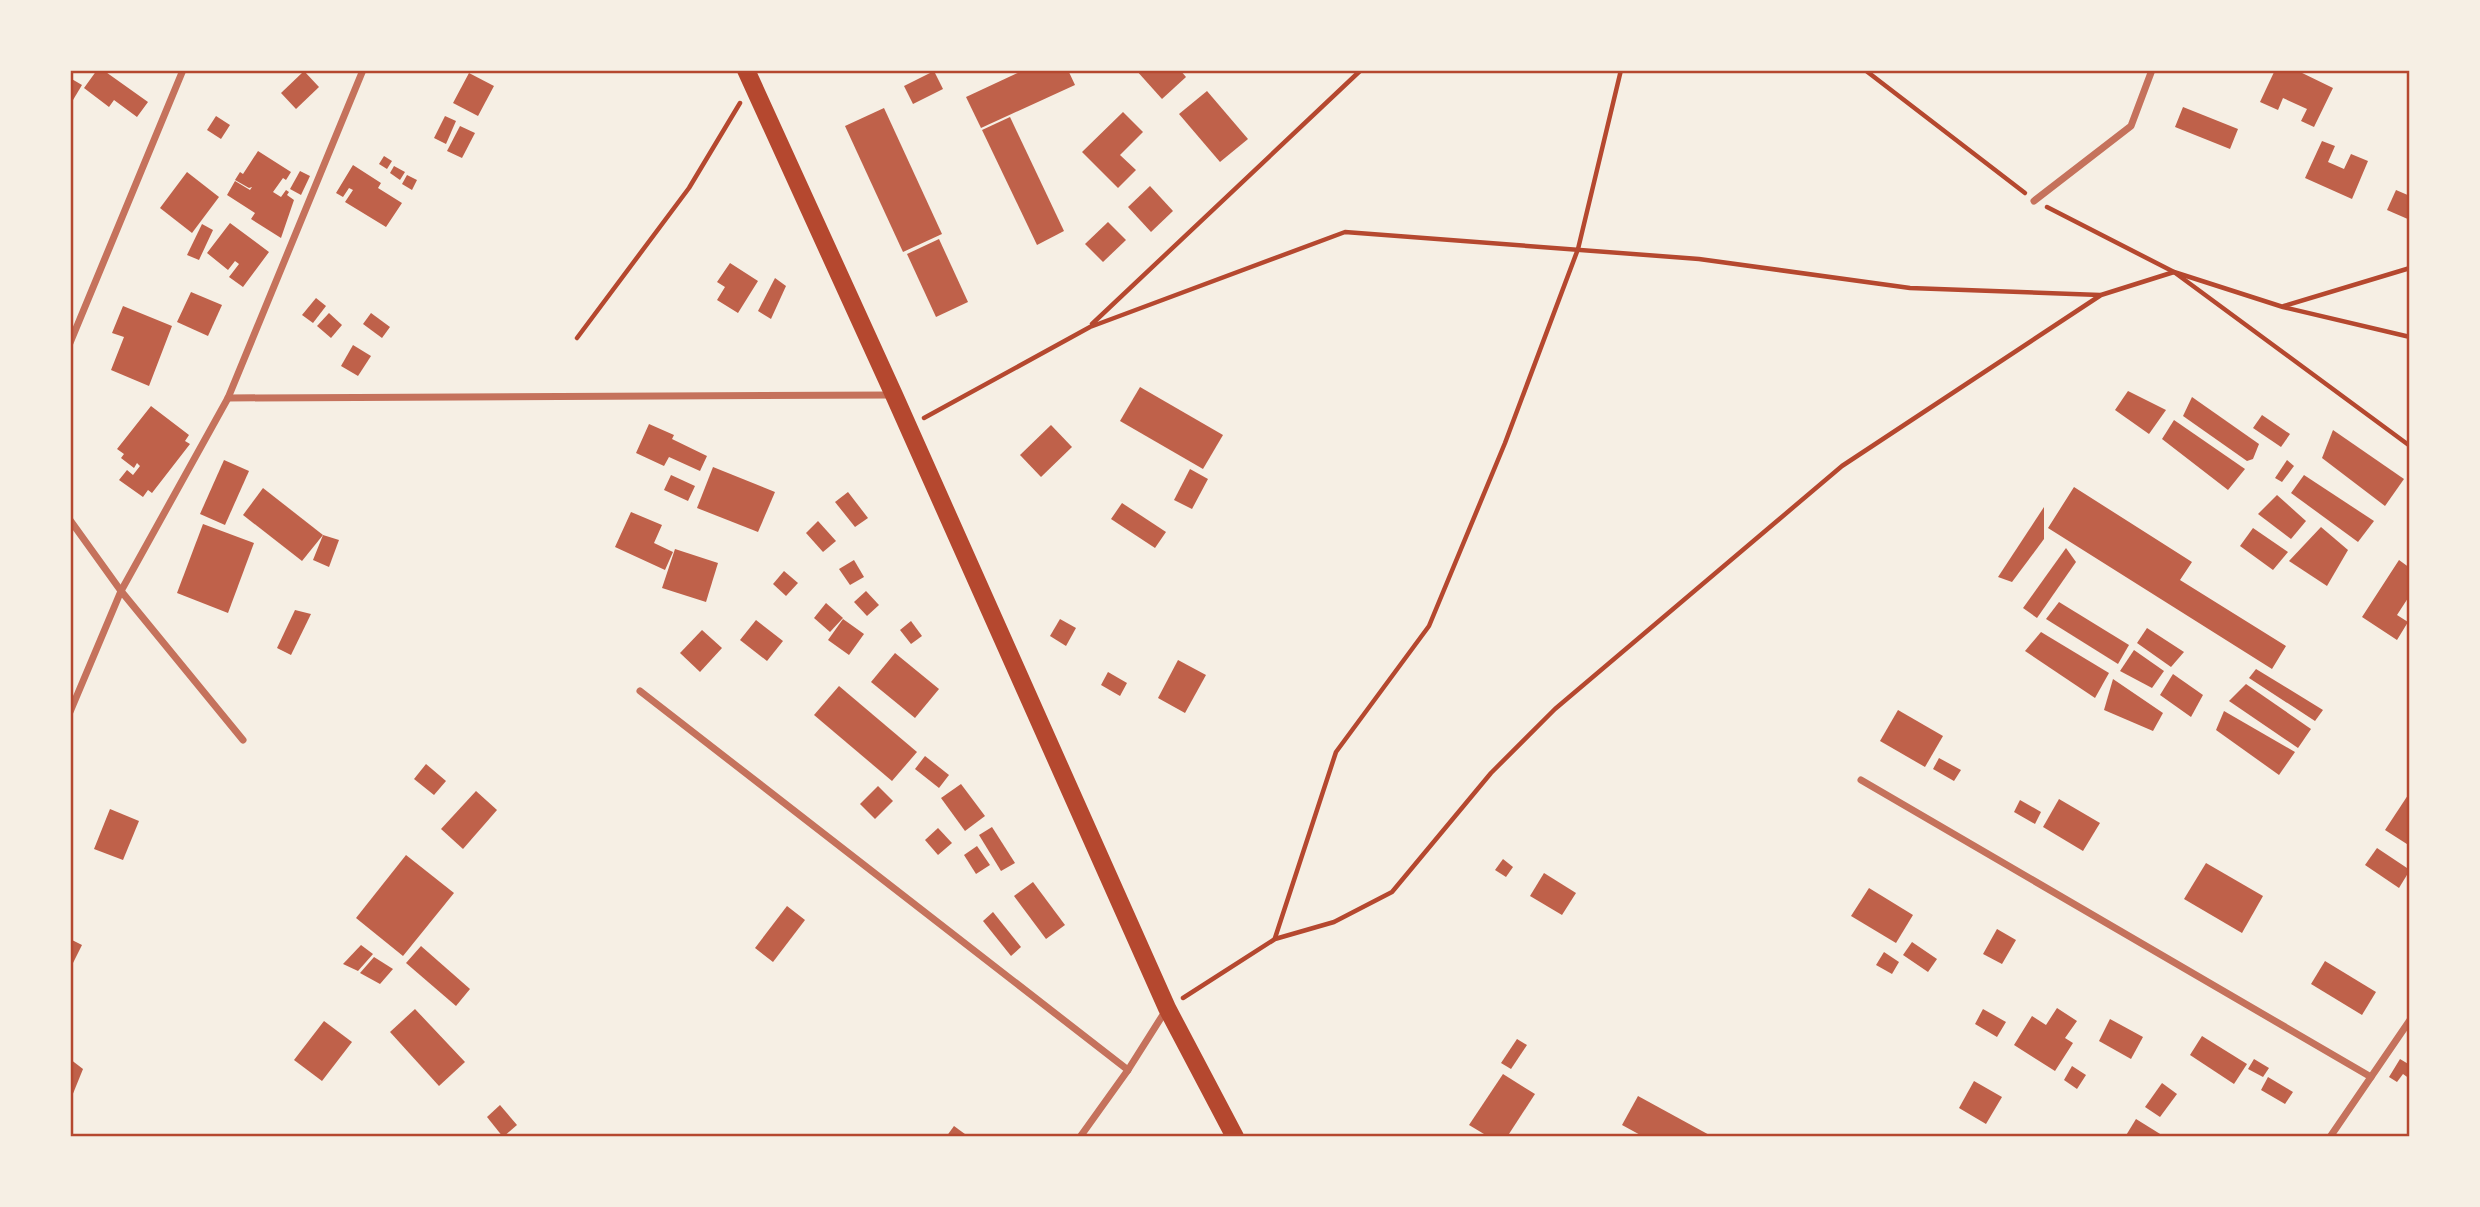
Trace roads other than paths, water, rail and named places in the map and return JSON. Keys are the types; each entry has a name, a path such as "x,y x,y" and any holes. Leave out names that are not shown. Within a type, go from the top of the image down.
{"main road":[{"path":"749,77 894,394 1167,1008 1235,1137"}],"street":[{"path":"70,343 183,70"},
{"path":"70,712 121,591 228,398 363,70"},
{"path":"2034,201 2131,126 2152,70"},
{"path":"228,398 894,394"},
{"path":"70,520 121,591 243,740"},
{"path":"640,691 1128,1070"},
{"path":"1861,780 2371,1077"},
{"path":"1080,1137 1128,1070 1167,1008"},
{"path":"2330,1137 2410,1020"}]}
